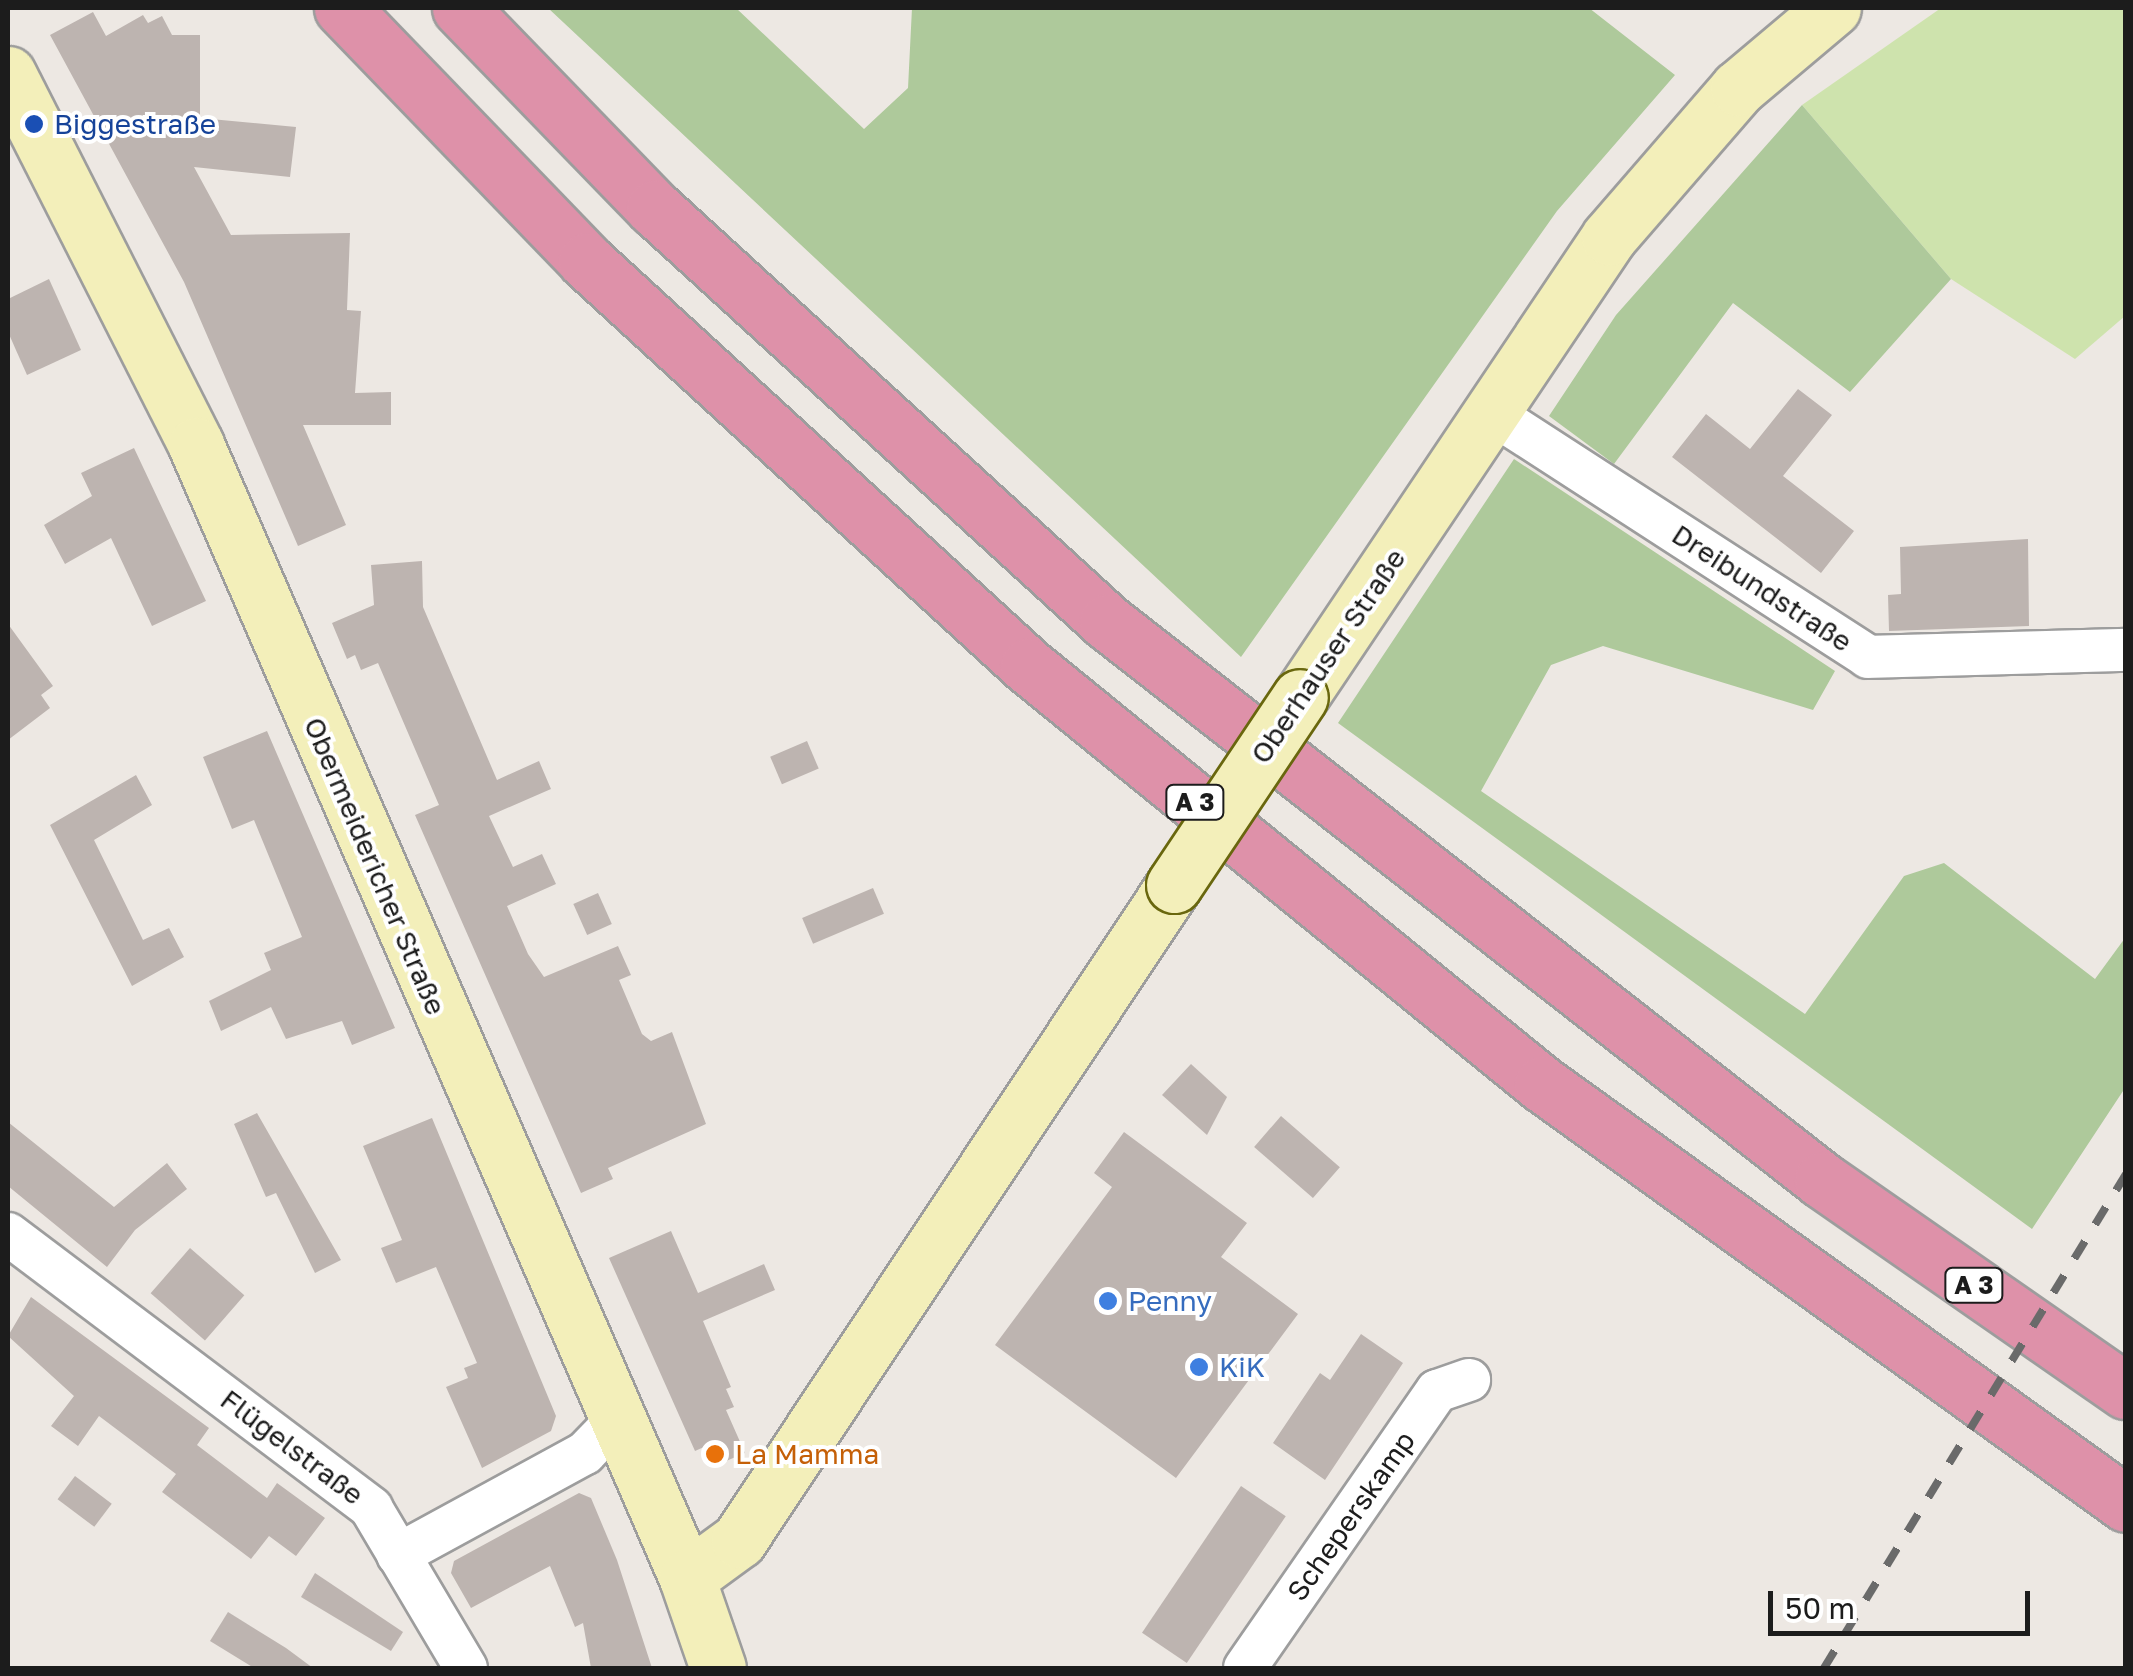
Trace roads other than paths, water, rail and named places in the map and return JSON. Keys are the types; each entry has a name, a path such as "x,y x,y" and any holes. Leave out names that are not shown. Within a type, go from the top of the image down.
{"highway":[{"name":"A 3","path":"342,8 586,261 1028,666 1542,1084 2126,1504"},
{"name":"A 3","path":"460,8 654,208 1108,622 1822,1180 2126,1391"}],"street":[{"name":"Oberhauser Straße","path":"687,1578 739,1540 1609,237 1738,88 1833,8"},
{"name":"Obermeidericher Straße","path":"8,74 196,445 687,1578 718,1668"},
{"name":"Dreibundstraße","path":"1490,412 1868,657 2126,650"},
{"name":"Flügelstraße","path":"8,1234 360,1498 466,1668"},
{"name":"Scheperskamp","path":"1246,1668 1437,1391 1469,1380"},
{"path":"398,1556 585,1453 618,1419"}],"railway":[{"path":"1824,1668 2126,1174"}],"place":[{"name":"Biggestraße","path":"34,124"},
{"name":"Penny","path":"1108,1301"},
{"name":"KiK","path":"1199,1367"},
{"name":"La Mamma","path":"715,1454"}]}
